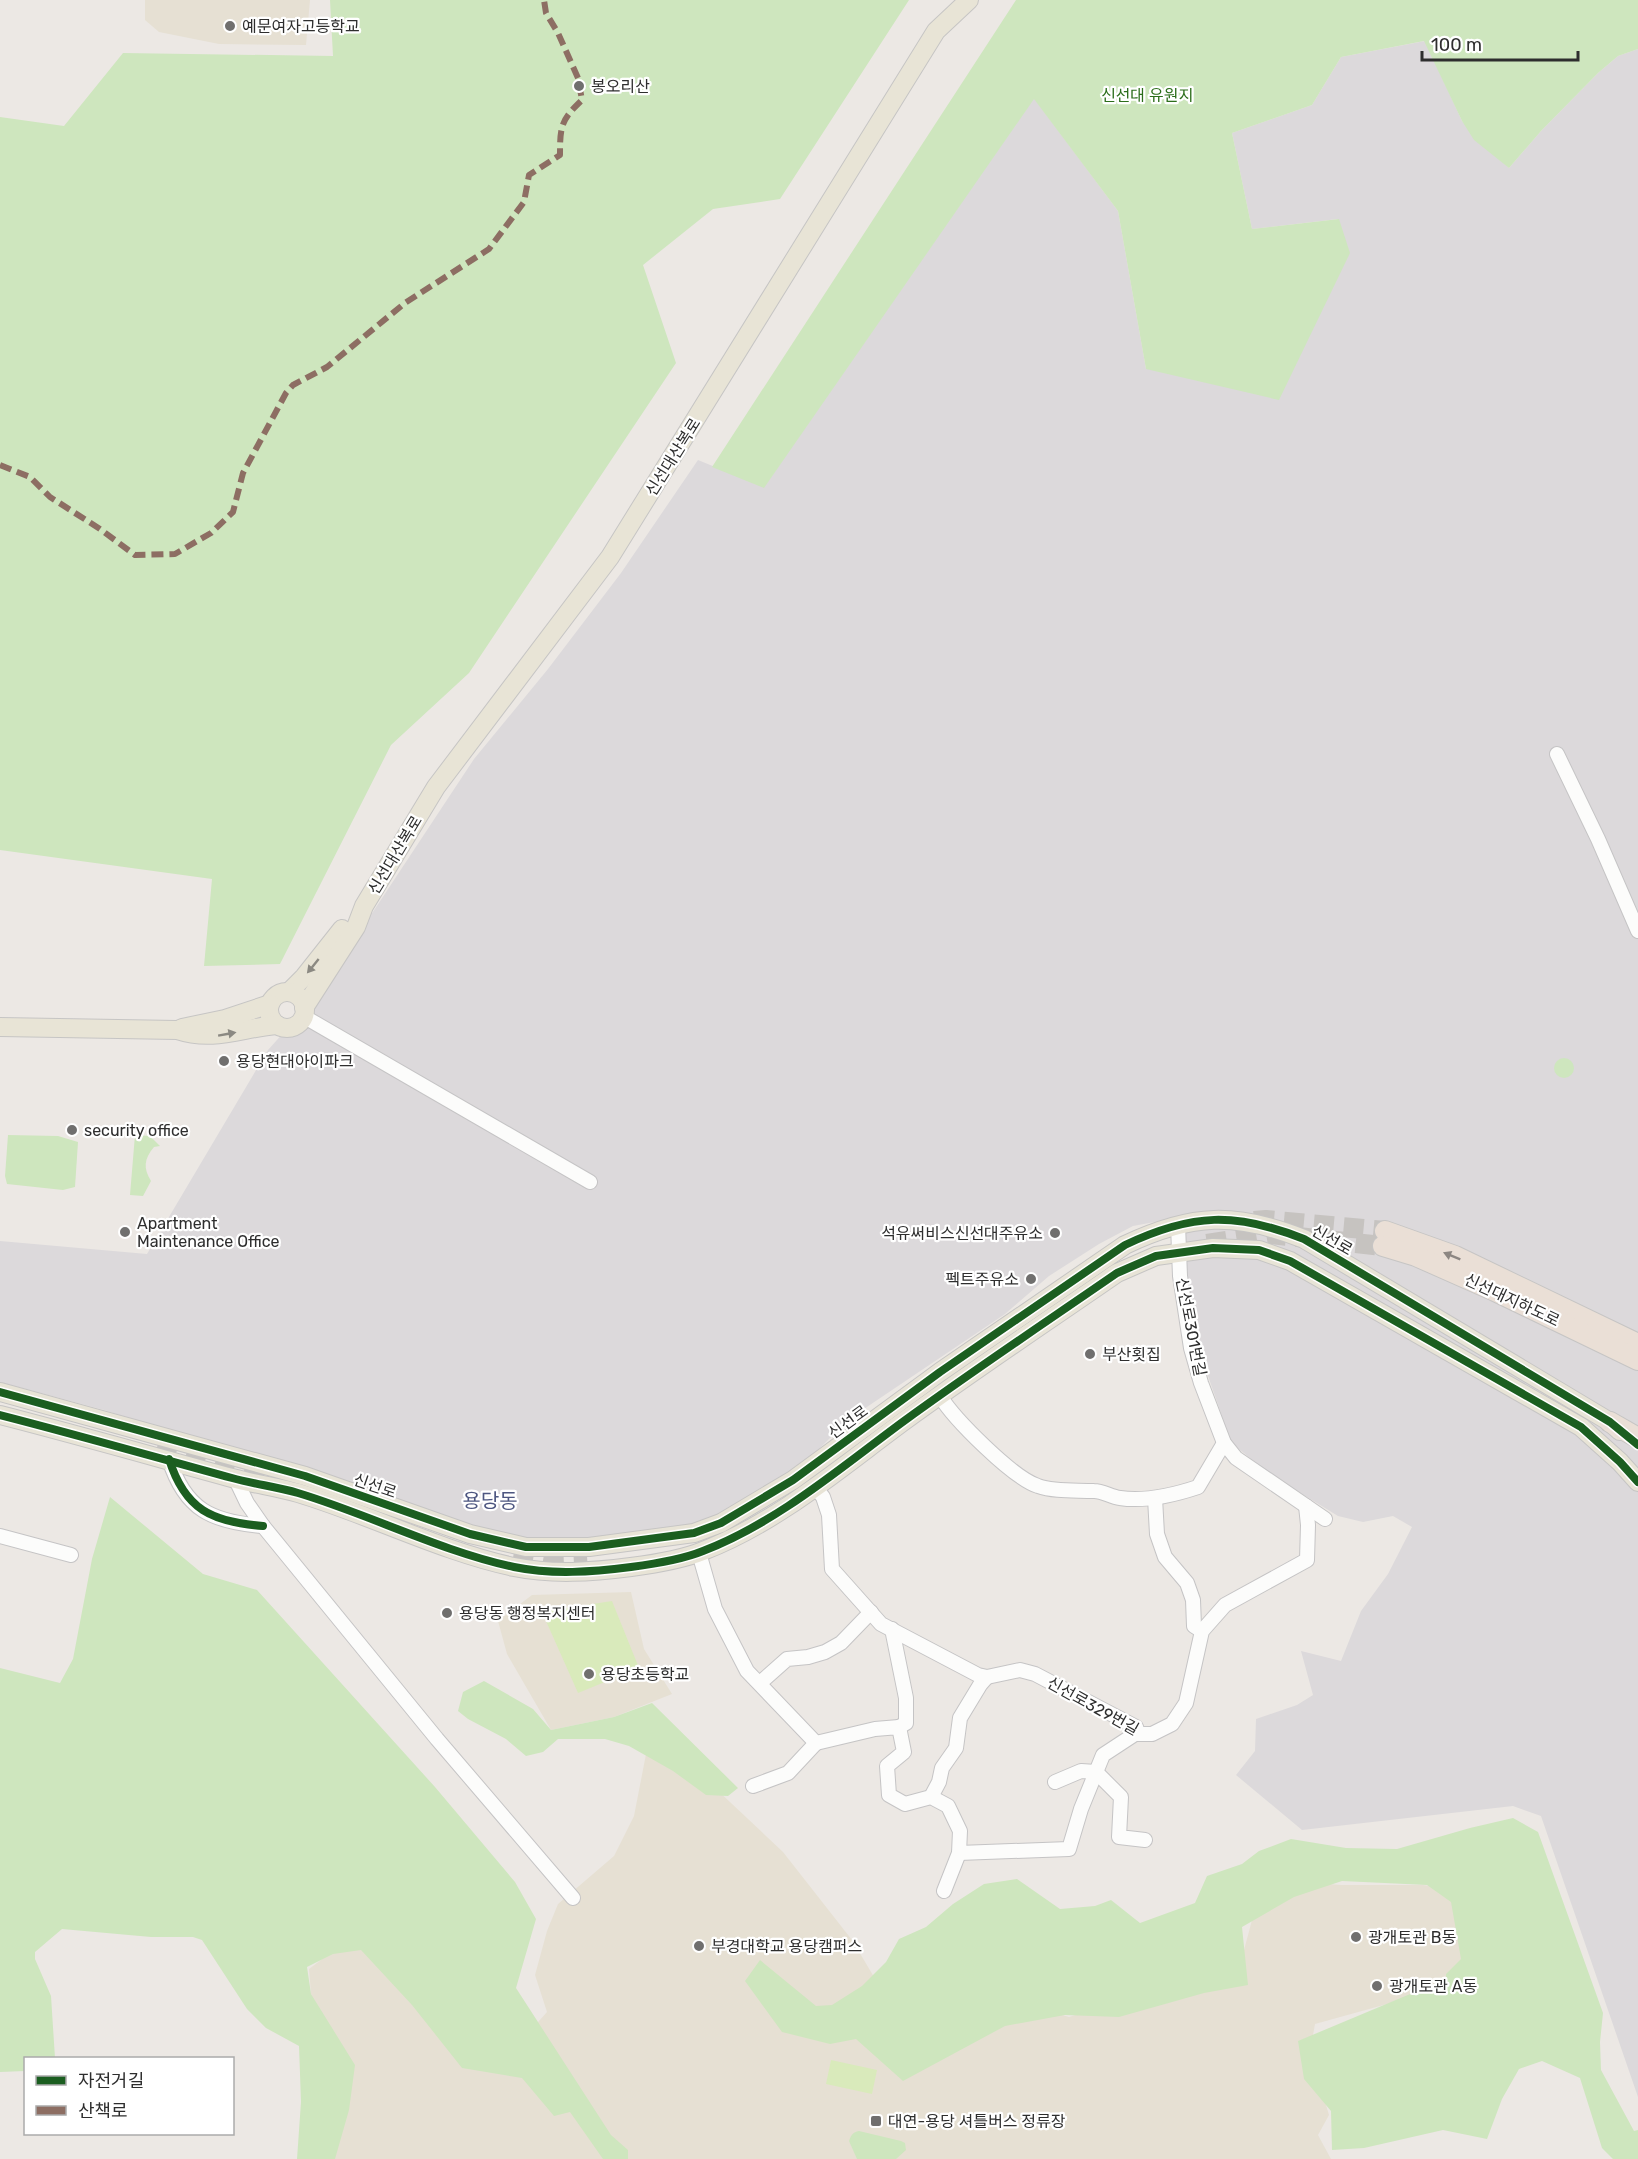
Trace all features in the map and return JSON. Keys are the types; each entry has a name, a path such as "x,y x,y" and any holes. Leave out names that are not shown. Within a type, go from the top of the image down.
{"highway":[{"name":"신선대지하도로","path":"1638,1344 1455,1256 1384,1239 1638,1360"},
{"path":"1495,1291 1575,1343 1638,1375"},
{"path":"1610,1422 1638,1438"}],"main road":[{"name":"신선대산복로","path":"177,1030 212,1036 256,1027 277,1025 285,1028 293,1027 299,1023 356,927 364,906 436,787 610,557 936,32 969,0"},
{"name":"신선대산복로","path":"0,1027 177,1030 225,1019 270,1004 274,997 289,992 364,906"},
{"path":"289,992 302,1001 304,1012"},
{"path":"270,1004 269,1012 277,1025"},
{"name":"신선로","path":"0,1392 304,1476 470,1534 526,1547 589,1547 627,1543 694,1533 723,1521 793,1480 940,1372 1125,1245 1196,1220 1226,1218 1269,1226 1304,1239 1610,1422 1638,1445"},
{"name":"신선로","path":"0,1415 236,1480 298,1493 466,1553 515,1567 558,1572 590,1572 640,1566 699,1553 732,1539 776,1514 816,1488 940,1396 1117,1273 1156,1256 1213,1248 1259,1250 1290,1261 1581,1427 1620,1462 1638,1482"},
{"path":"723,1521 732,1539"}],"street":[{"path":"1557,754 1638,931"},
{"path":"304,1012 590,1182"},
{"name":"신선로301번길","path":"1178,1225 1180,1276 1191,1348 1201,1383 1224,1443 1236,1458 1325,1518"},
{"path":"940,1396 970,1433 1017,1473 1038,1486 1098,1491 1121,1498 1155,1498 1176,1495 1198,1487 1224,1443"},
{"path":"169,1460 174,1476 190,1501 224,1519 262,1526"},
{"path":"236,1480 262,1526 436,1739 573,1898"},
{"path":"816,1488 823,1497 830,1515 832,1569 881,1624 978,1675 987,1677 960,1718 956,1748 942,1768 939,1782 931,1797"},
{"path":"1155,1498 1157,1534 1165,1557 1187,1583 1193,1600 1194,1626 1202,1631"},
{"name":"신선로329번길","path":"987,1677 1020,1671 1035,1674 1136,1727 1138,1734 1152,1734 1172,1724 1186,1703 1202,1631 1225,1605 1307,1560 1306,1506"},
{"path":"0,1536 71,1555"},
{"path":"699,1553 715,1609 747,1671 816,1743"},
{"path":"760,1683 787,1659 808,1657 825,1652 841,1642 871,1612"},
{"path":"753,1786 788,1773 816,1743 875,1729 899,1727 906,1723 906,1698 892,1629"},
{"path":"899,1727 904,1752 887,1766 889,1794 905,1804 931,1797 948,1806 960,1831 959,1853 944,1891"},
{"path":"959,1853 1069,1849 1081,1809 1103,1755 1138,1734"},
{"path":"1055,1782 1082,1771 1096,1772 1121,1797 1119,1837 1145,1840"}],"shaded area":[{"name":"예문여자고등학교","path":"145,0 310,0 306,45 219,44 159,32 145,20"},
{"path":"1425,41 1462,121 1509,168 1541,131 1598,73 1618,56 1638,49 1638,2097 1541,1816 1513,1806 1302,1830 1236,1775 1255,1751 1256,1719 1297,1705 1313,1695 1301,1651 1341,1661 1361,1611 1388,1574 1412,1527 1393,1516 1363,1522 1338,1516 1268,1473 1230,1439 1199,1350 1186,1276 1168,1222 1160,1221 1133,1226 1099,1244 1049,1276 1005,1314 849,1419 801,1467 738,1510 693,1527 606,1544 525,1544 104,1410 0,1382 0,1241 147,1254 268,1050 320,992 474,759 548,669 621,573 698,460 764,487 1034,98 1118,211 1146,369 1338,219 1252,229 1232,133 1312,105 1341,57"},
{"name":"용당초등학교","path":"631,1592 644,1649 672,1694 614,1717 551,1730 507,1654 498,1621 532,1595"},
{"name":"부경대학교 용당캠퍼스","path":"647,1749 714,1787 783,1852 852,1940 908,2034 1002,1997 1069,2017 1134,1996 1239,1969 1256,1905 1289,1881 1341,1885 1423,1885 1475,1893 1463,1983 1315,2024 1310,2052 1329,2115 1318,2135 1331,2159 329,2159 347,2082 311,1994 309,1969 346,1941 378,1938 504,2060 547,2012 535,1975 547,1931 558,1904 614,1856 634,1816"}],"green space":[{"path":"330,0 909,0 780,199 713,209 643,265 676,363 469,673 391,745 280,964 204,966 212,879 0,850 0,117 64,126 123,53 333,56"},
{"name":"신선대 유원지","path":"1016,0 1638,0 1638,49 1618,56 1598,73 1541,131 1509,168 1474,140 1462,121 1424,41 1341,57 1312,105 1232,133 1252,229 1339,219 1350,253 1279,400 1146,369 1118,211 1034,99 764,488 712,467"},
{"path":"1564,1058 1571,1061 1574,1068 1571,1075 1564,1078 1557,1075 1554,1068 1557,1061"},
{"path":"8,1135 58,1136 78,1142 75,1187 63,1190 7,1184 5,1176"},
{"path":"135,1135 150,1136 160,1146 154,1147 148,1156 146,1168 151,1181 143,1196 130,1195"},
{"path":"110,1497 203,1574 257,1590 435,1787 515,1882 536,1919 516,1988 611,2135 628,2150 628,2159 603,2159 570,2112 554,2116 522,2078 462,2068 412,2005 361,1950 333,1954 307,1967 311,1994 355,2065 349,2110 335,2159 297,2159 301,2102 299,2046 266,2028 247,2009 202,1940 193,1937 151,1937 62,1929 35,1952 35,1959 51,1996 55,2057 24,2057 24,2071 0,2072 0,1668 60,1683 73,1659 92,1559"},
{"path":"612,1601 639,1668 578,1693 542,1612"},
{"path":"484,1681 533,1709 551,1730 614,1717 652,1703 738,1788 728,1796 706,1795 673,1771 629,1746 605,1739 558,1739 543,1752 526,1756 506,1739 468,1719 458,1711 463,1692"},
{"path":"1513,1818 1538,1832 1603,2013 1600,2042 1601,2070 1634,2131 1638,2130 1638,2159 1613,2159 1602,2148 1580,2078 1542,2061 1519,2069 1502,2099 1487,2139 1443,2130 1364,2148 1332,2150 1331,2111 1304,2079 1298,2041 1446,1979 1446,1974 1461,1959 1451,1902 1427,1885 1342,1881 1294,1897 1242,1927 1248,1985 1204,1993 1119,2017 1065,2015 1005,2026 903,2081 856,2039 830,2044 782,2032 745,1981 760,1960 816,2006 832,2005 862,1986 886,1962 899,1939 926,1927 953,1904 984,1884 1017,1879 1060,1909 1095,1906 1111,1900 1140,1923 1195,1903 1207,1876 1242,1864 1259,1851 1291,1839 1346,1848 1397,1849"},
{"path":"831,2060 877,2070 872,2094 826,2084"},
{"path":"859,2131 901,2141 905,2143 906,2150 896,2159 857,2159 849,2141 852,2134"}],"tunnel":[{"path":"1254,1221 1266,1220 1385,1231"},
{"path":"1207,1244 1270,1234 1383,1246"},
{"path":"158,1444 285,1483"},
{"path":"348,1502 409,1521"},
{"path":"514,1552 544,1557 587,1555"}],"marked path":[{"path":"0,465 30,477 50,497 135,555 175,554 211,533 233,512 243,473 286,393 293,385 327,367 405,303 489,249 524,202 529,175 560,155 563,124 582,100 578,78 558,33 546,13 544,0"}],"cycle path":[{"path":"0,1392 305,1476 470,1534 526,1547 589,1547 694,1533 721,1523 793,1480 940,1372 1125,1245 1172,1227 1214,1220 1257,1224 1304,1239 1610,1422 1638,1445"},
{"path":"0,1415 232,1478 298,1493 459,1552 514,1567 572,1572 640,1566 703,1551 731,1539 783,1510 957,1383 1117,1273 1156,1256 1213,1248 1259,1250 1290,1261 1581,1427 1620,1462 1638,1482"},
{"path":"169,1459 183,1490 192,1502 203,1510 229,1521 263,1526"}],"place":[{"name":"예문여자고등학교","path":"230,26"},
{"name":"봉오리산","path":"579,86"},
{"name":"용당현대아이파크","path":"224,1061"},
{"name":"security office","path":"72,1130"},
{"name":"Apartment Maintenance Office","path":"125,1232"},
{"name":"석유써비스신선대주유소","path":"1055,1233"},
{"name":"펙트주유소","path":"1031,1279"},
{"name":"부산횟집","path":"1090,1354"},
{"name":"용당동 행정복지센터","path":"447,1613"},
{"name":"용당초등학교","path":"589,1674"},
{"name":"광개토관 B동","path":"1356,1937"},
{"name":"부경대학교 용당캠퍼스","path":"699,1946"},
{"name":"광개토관 A동","path":"1377,1986"},
{"name":"대연-용당 셔틀버스 정류장","path":"876,2121"}],"district":[{"name":"용당동","path":"490,1501"}]}
